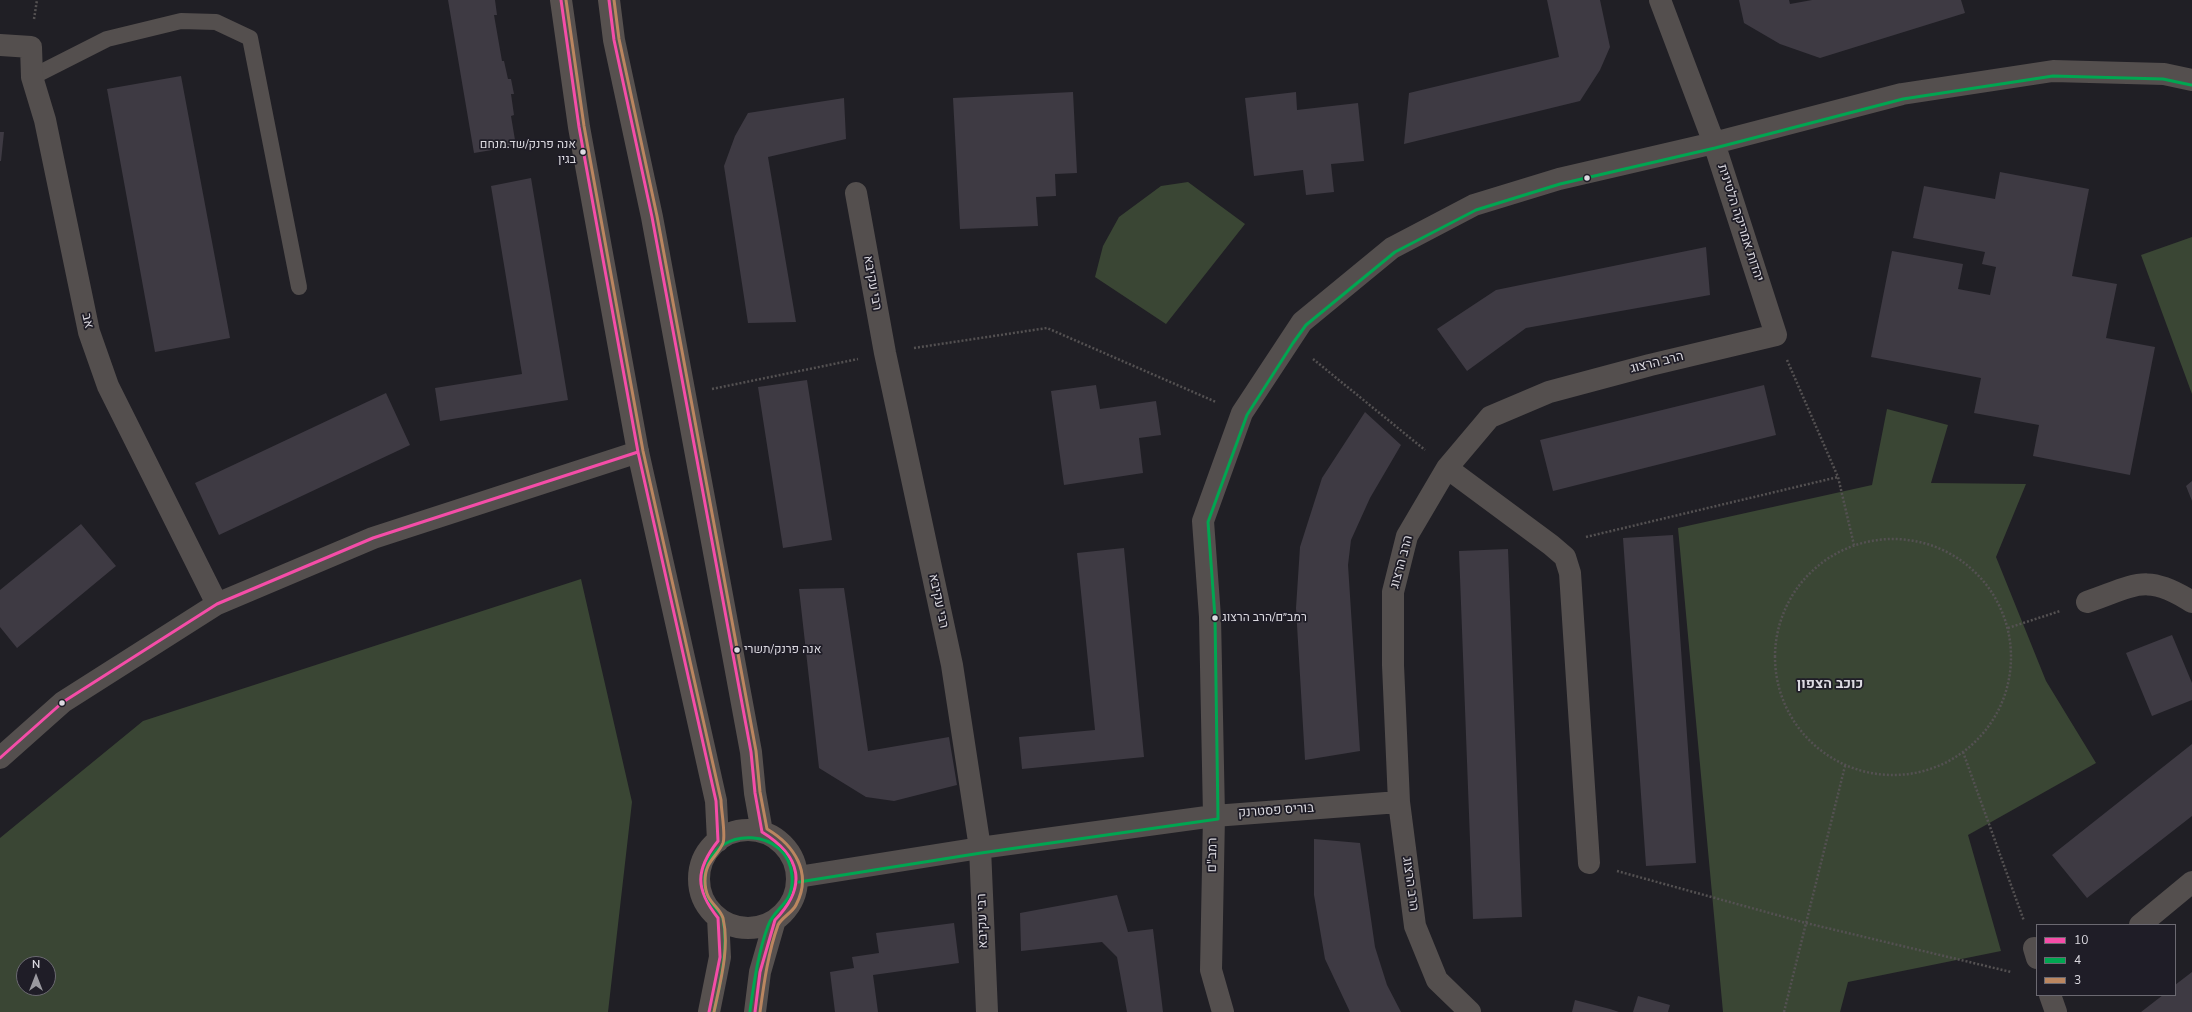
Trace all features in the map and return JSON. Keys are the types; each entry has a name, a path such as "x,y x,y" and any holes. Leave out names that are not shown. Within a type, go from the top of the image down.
{"street":[{"path":"561,0 579,127 638,452 716,801 718,841"},
{"path":"609,0 614,40 652,217 752,752 755,793 762,832"},
{"name":"יהדות אמריקה הלטינית","path":"1660,0 1714,143 1776,334"},
{"name":"אב","path":"0,45 31,47 32,77 45,120 89,332 108,386 217,604"},
{"name":"רמב\"ם","path":"1223,1012 1211,970 1214,816 1210,617 1203,521 1242,413 1302,322 1392,248 1474,205 1559,179 1714,143 1902,94 2054,71 2164,74 2192,80"},
{"name":"רבי עקיבא","path":"856,193 884,353 952,665 980,848 987,1012"},
{"name":"הרב הרצוג","path":"1470,1012 1437,980 1415,926 1399,802 1393,664 1393,592 1407,536 1447,468 1490,417 1549,392 1650,364 1776,334"},
{"path":"0,758 63,702 217,604 373,538 638,452"},
{"path":"1447,468 1565,557 1570,573 1589,863"},
{"path":"2087,602 2142,583 2161,585 2192,602"},
{"name":"בוריס פסטרנק","path":"798,877 980,848 1214,816 1399,802"},
{"path":"747,831 762,832 776,839 787,849 794,862 798,877 792,902 785,912 775,920 761,927 746,928 731,925 718,918 708,907 702,894 699,880 702,865 708,852 718,841 732,834 747,831"},
{"path":"2141,924 2192,882"},
{"path":"710,1012 720,957 718,918"},
{"path":"755,1012 760,972 775,920"}],"lane":[{"path":"32,77 107,40 181,21 216,22 250,38 299,287"}],"path":[{"path":"685,395 884,353 1048,328 1242,413"},
{"path":"1776,334 1838,477 1854,545"},
{"path":"1289,340 1447,468"},
{"path":"1559,551 1583,538 1838,477"},
{"path":"1905,540 1939,548 1980,576 2002,608 2007,628 2013,648 2003,706 1973,747 1925,773 1868,775 1845,766 1786,712 1774,668 1777,627 1795,590 1818,565 1854,545 1905,540"},
{"path":"2007,628 2087,602"},
{"path":"1963,752 2035,953"},
{"path":"1784,1012 1845,766"},
{"path":"1589,863 1806,924 2014,972"}],"green space":[{"path":"1188,182 1245,224 1166,324 1095,277 1103,246 1119,217 1161,186"},
{"path":"2192,237 2192,394 2141,255"},
{"path":"1887,409 1948,425 1931,483 2026,484 1996,557 2046,681 2096,763 1968,835 2001,951 1848,982 1840,1012 1723,1012 1678,528 1872,485"},
{"path":"581,579 632,802 608,1012 0,1012 0,838 143,721"}],"building":[{"path":"448,0 495,0 497,15 494,15 502,61 504,61 508,79 511,79 514,94 511,94 514,115 511,116 516,146 474,153"},
{"path":"1547,0 1600,0 1610,47 1600,70 1580,101 1404,144 1409,93 1559,57"},
{"path":"1739,0 1789,0 1790,4 1812,0 1961,0 1965,13 1820,58 1780,44 1744,23"},
{"path":"181,76 230,338 155,352 107,89"},
{"path":"1073,92 1077,173 1055,174 1056,196 1036,197 1038,226 960,229 953,98"},
{"path":"1296,92 1297,110 1358,103 1364,161 1331,164 1334,192 1306,195 1303,170 1254,176 1245,98"},
{"path":"844,98 846,139 768,157 796,322 748,323 724,166 735,136 748,113"},
{"path":"0,132 4,132 1,161 0,161"},
{"path":"2000,172 2089,189 2072,276 2117,284 2106,338 2155,347 2130,475 2033,456 2039,425 1974,413 1981,378 1871,357 1892,251 1963,264 1958,289 1990,295 1996,267 1982,264 1985,252 1913,238 1924,186 1995,199"},
{"path":"531,178 568,400 440,421 435,388 522,374 491,186"},
{"path":"1706,247 1710,295 1526,328 1467,371 1437,329 1496,290"},
{"path":"807,380 832,540 783,548 758,387"},
{"path":"1096,385 1100,409 1156,401 1161,435 1139,438 1143,473 1064,485 1051,391"},
{"path":"1764,385 1776,435 1553,491 1540,440"},
{"path":"386,393 410,445 219,535 195,483"},
{"path":"1365,412 1401,445 1370,498 1351,540 1348,565 1360,751 1305,760 1296,608 1300,547 1322,478"},
{"path":"2192,481 2192,501 2186,486"},
{"path":"81,524 116,566 17,648 0,627 0,590"},
{"path":"1673,535 1696,863 1646,866 1623,538"},
{"path":"1124,548 1144,757 1022,769 1019,737 1095,730 1077,553"},
{"path":"1508,549 1522,917 1473,919 1459,551"},
{"path":"844,588 868,751 949,737 957,785 894,801 866,797 819,768 799,589"},
{"path":"2172,635 2192,683 2192,700 2152,716 2126,653"},
{"path":"2192,744 2192,816 2087,898 2052,855"},
{"path":"1314,839 1360,843 1375,947 1387,985 1401,1012 1350,1012 1325,959 1314,895"},
{"path":"1117,895 1128,932 1153,929 1163,1012 1127,1012 1117,957 1102,942 1021,951 1020,913"},
{"path":"954,923 959,963 873,975 878,1012 835,1012 830,972 854,968 852,957 879,953 876,933"},
{"path":"2192,972 2192,1012 2141,1012 2162,996 2176,996 2176,984"},
{"path":"1638,996 1670,1005 1668,1012 1633,1012"},
{"path":"1575,1000 1610,1009 1619,1012 1572,1012"}],"transit line":[{"name":"10","path":"561,0 579,127 638,452 716,801 718,841"},
{"name":"3","path":"566,0 584,126 643,451 721,800 724,839 721,848 709,864 705,881 707,894 721,914 725,929 725,953 714,1012"},
{"name":"10","path":"609,0 614,40 652,217 751,752 755,793 762,832"},
{"name":"3","path":"614,0 619,39 657,216 756,751 760,792 767,829 785,843 793,852 801,871 801,893 796,905 778,925 767,968 760,1012"},
{"name":"4","path":"799,882 981,853 1218,819 1215,617 1208,522 1247,415 1293,343 1306,325 1395,252 1476,210 1560,184 1715,148 1903,99 2053,76 2163,79 2191,85"},
{"name":"10","path":"0,758 63,702 217,604 373,538 638,452"},
{"name":"10","path":"762,832 775,841 785,851 792,861 796,872 796,884 792,895 786,907 775,920"},
{"name":"4","path":"714,1012 723,966 725,930 720,913 714,907 706,893 706,870 712,855 723,845 737,839 752,838 766,841 779,848 788,860 792,876 792,886 787,899 771,919 768,926 757,968 750,1011"},
{"name":"10","path":"718,841 710,851 705,861 701,880 705,898 710,908 718,918"},
{"name":"10","path":"709,1012 720,957 718,918"},
{"name":"10","path":"755,1012 760,972 775,920"}],"place":[{"name":"אנה פרנק/שד.מנחם בגין","path":"583,152"},
{"name":"רמב״ם/הרב הרצוג","path":"1215,618"},
{"name":"אנה פרנק/תשרי","path":"737,650"}],"district":[{"name":"כוכב הצפון","path":"1830,685"}]}
